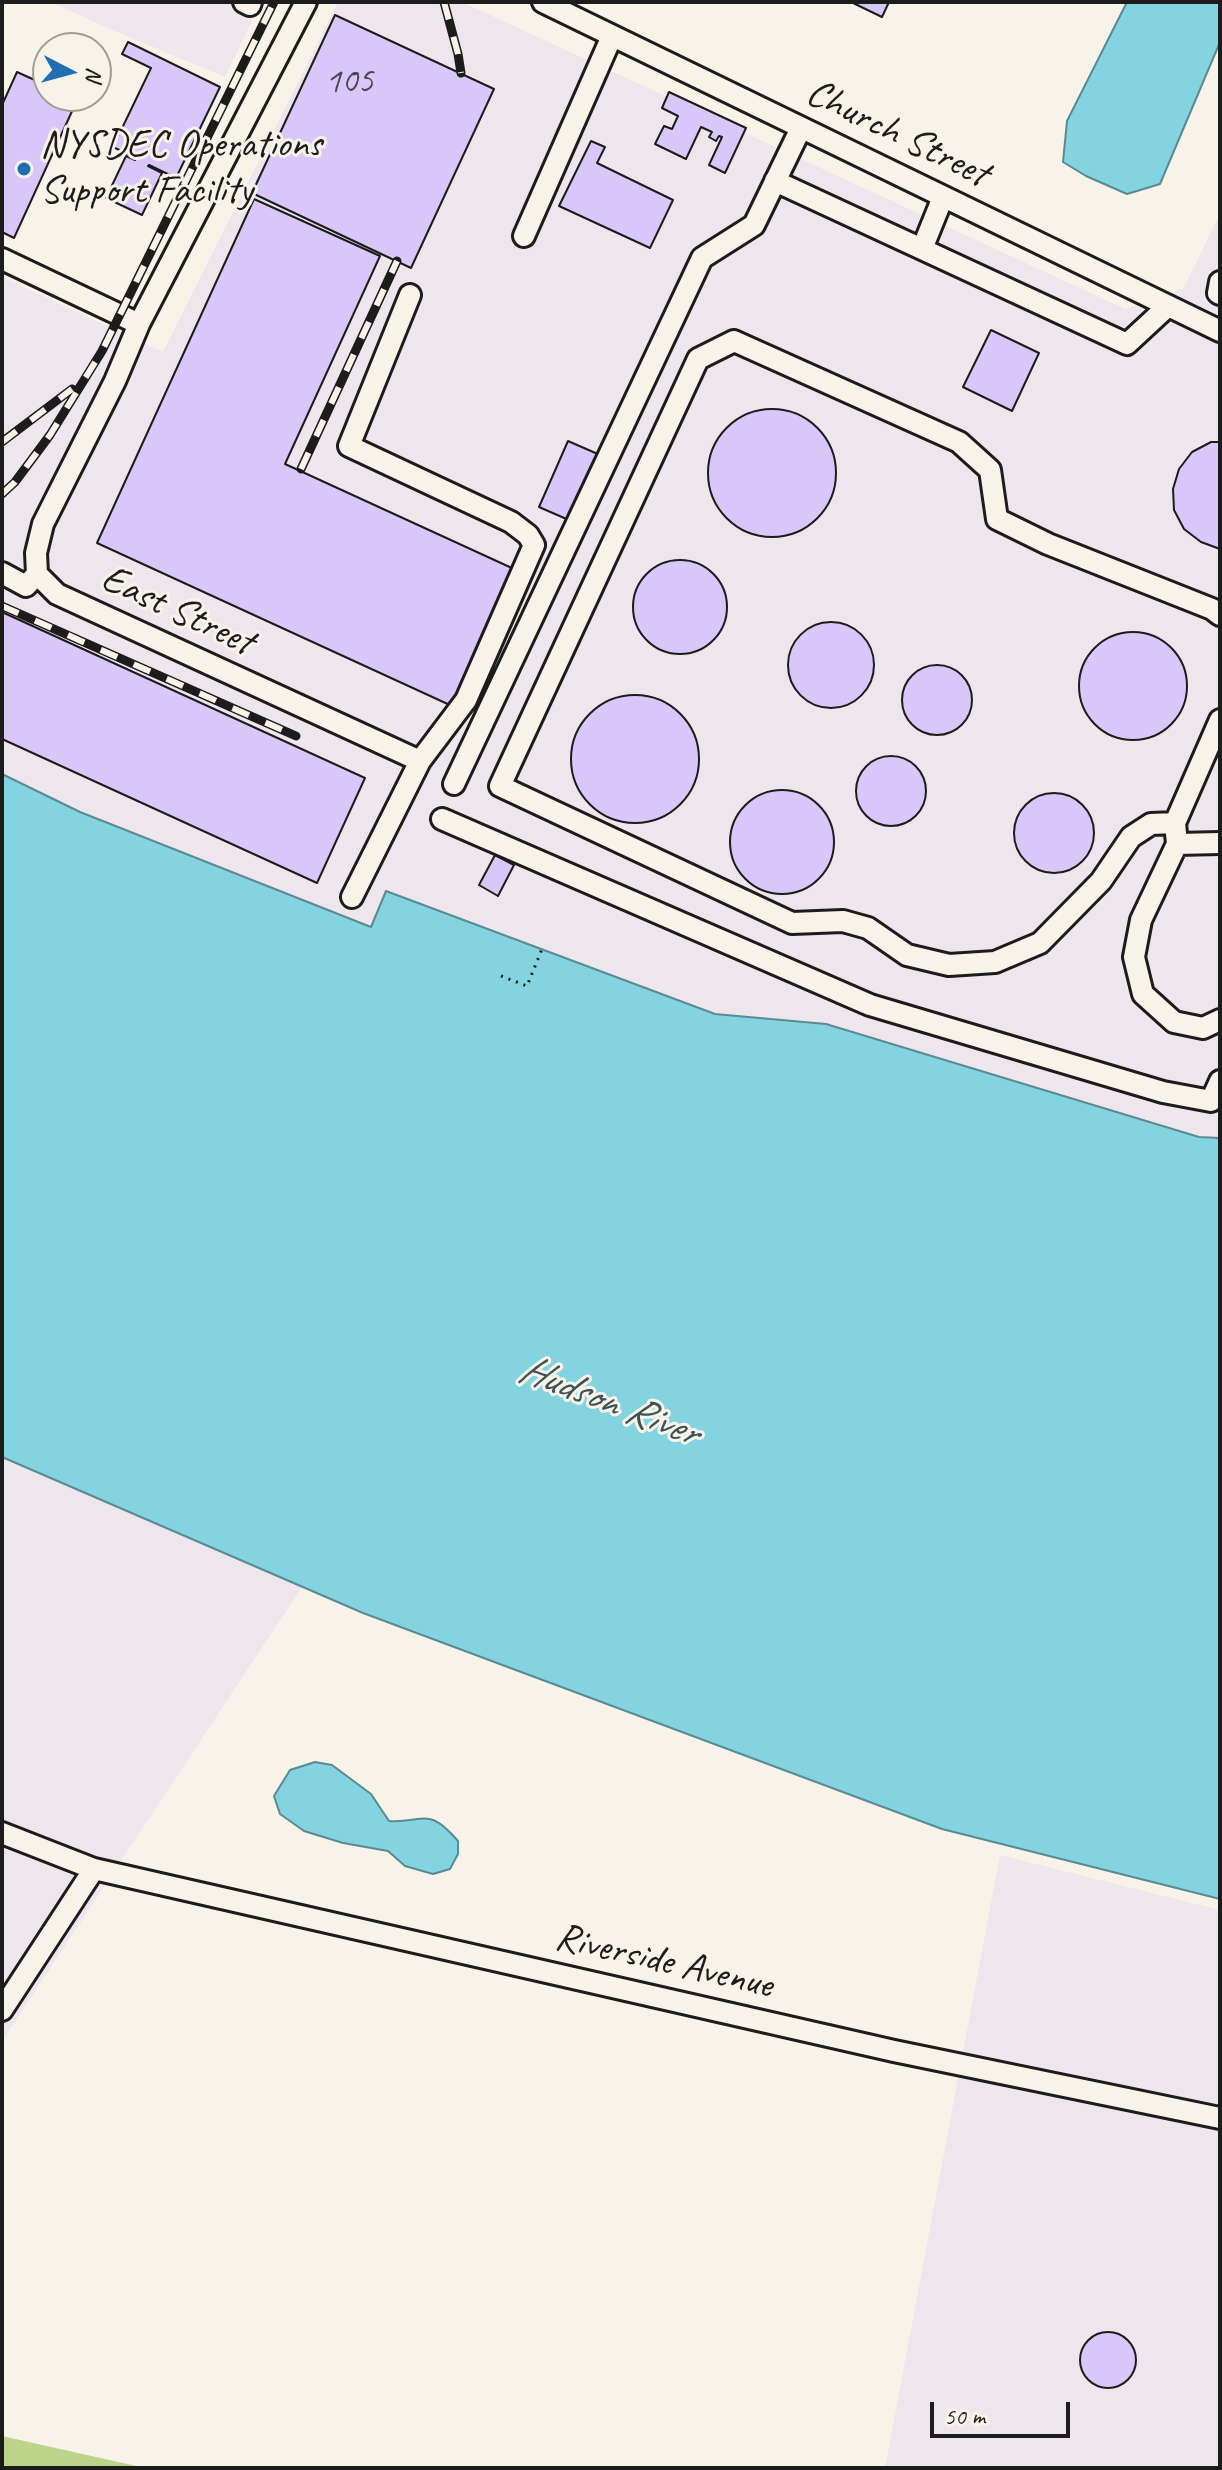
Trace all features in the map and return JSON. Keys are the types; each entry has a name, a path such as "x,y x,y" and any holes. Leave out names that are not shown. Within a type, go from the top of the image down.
{"street":[{"path":"244,2 250,5 251,2"},
{"path":"2,573 26,586 37,574 36,553 43,524 117,377 139,324 306,2"},
{"name":"Church Street","path":"543,2 1220,331"},
{"path":"524,236 612,36"},
{"path":"454,784 702,258 754,225 801,128"},
{"path":"775,181 1127,344 1168,306"},
{"path":"922,249 943,197"},
{"path":"2,259 139,324"},
{"path":"1220,282 1220,294"},
{"path":"352,897 420,761 466,700 534,545 528,535 511,522 349,446 410,295"},
{"path":"1220,615 1212,609 1048,544 997,519 990,470 959,442 734,341 698,359 500,786 792,923 843,921 868,928 907,955 949,965 995,962 1040,943 1101,881 1131,837 1151,824 1176,834 1220,843"},
{"name":"East Street","path":"37,574 57,594 420,761"},
{"path":"1220,720 1141,920 1134,957 1143,994 1174,1022 1203,1028 1220,1020"},
{"path":"442,819 870,1005 1163,1092 1211,1101 1220,1081"},
{"name":"Riverside Avenue","path":"2,1833 94,1869 909,2054 1220,2118"},
{"path":"2,2010 94,1869"}],"path":[{"path":"501,976 527,986 542,949"}],"shaded area":[{"path":"51,2 261,2 225,77"},
{"path":"338,2 462,2 1125,309 1184,288 1220,213 1220,1138 1199,1137 825,1024 715,1014 386,891 371,927 80,812 2,774 2,277 163,352"},
{"path":"2,1457 302,1587 2,2041"},
{"path":"1000,1855 1220,1910 1220,2468 885,2468"}],"green space":[{"path":"2,2436 145,2468 2,2468"}],"water":[{"path":"1127,2 1220,2 1220,42 1160,184 1127,194 1063,162 1067,121"},
{"name":"Hudson River","path":"2,774 80,812 371,927 386,891 715,1014 826,1024 1199,1137 1220,1138 1220,1899 942,1829 363,1613 2,1457"},
{"path":"315,1762 332,1765 371,1794 389,1821 426,1819 440,1823 458,1841 458,1854 450,1869 433,1874 405,1866 388,1851 343,1843 304,1831 280,1814 274,1796 290,1770"}],"building":[{"path":"851,2 889,2 882,17"},
{"path":"335,15 494,89 411,268 252,193"},
{"path":"128,42 220,87 176,178 148,166 162,173 142,215 106,198 126,156 136,158 113,147 151,68 122,54"},
{"name":"NYSDEC Operations Support Facility","path":"17,72 32,79 32,112 72,112 14,238 2,232 2,105"},
{"path":"669,92 746,128 725,173 709,165 722,137 719,136 716,141 709,137 712,132 701,127 686,159 655,144 664,126 672,129 678,116 662,108"},
{"path":"591,141 605,147 597,163 673,200 650,248 559,206"},
{"path":"254,199 380,256 285,464 514,569 452,706 97,543"},
{"path":"991,330 1039,353 1012,411 963,387"},
{"path":"772,409 796,414 817,428 831,449 836,473 831,497 817,518 796,532 772,537 748,532 727,518 713,497 708,473 713,449 727,428 748,414"},
{"path":"568,441 600,455 571,521 539,507"},
{"path":"1211,442 1220,442 1220,549 1201,542 1184,529 1174,510 1173,489 1179,469 1192,452"},
{"path":"680,560 698,563 713,574 724,589 727,607 724,625 713,640 698,651 680,654 662,651 647,640 636,625 633,607 636,589 647,574 662,563"},
{"path":"2,612 365,778 317,883 2,739"},
{"path":"831,622 855,629 867,641 874,665 867,689 855,701 831,708 807,701 795,689 788,665 795,641 807,629"},
{"path":"1133,632 1163,641 1171,648 1178,656 1187,686 1178,716 1171,724 1163,731 1133,740 1103,731 1095,724 1088,716 1079,686 1088,656 1095,648 1103,641"},
{"path":"937,665 962,675 972,700 962,725 937,735 912,725 902,700 912,675"},
{"path":"635,695 660,700 680,714 694,734 699,759 694,784 680,804 660,818 635,823 610,818 590,804 576,784 571,759 576,734 590,714 610,700"},
{"path":"891,756 916,766 926,791 916,816 891,826 866,816 856,791 866,766"},
{"path":"782,790 802,794 819,805 830,822 834,842 830,862 819,879 802,890 782,894 762,890 745,879 734,862 730,842 734,822 745,805 762,794"},
{"path":"1054,793 1069,796 1082,805 1091,818 1094,833 1091,848 1082,861 1069,870 1054,873 1039,870 1026,861 1017,848 1014,833 1017,818 1026,805 1039,796"},
{"path":"495,855 514,865 498,896 479,885"},
{"path":"1108,2332 1128,2340 1136,2360 1128,2380 1108,2388 1088,2380 1080,2360 1088,2340"}],"railway":[{"path":"2,494 15,482 50,435 102,351 274,2"},
{"path":"444,2 461,73"},
{"path":"301,469 397,261"},
{"path":"2,442 72,389"},
{"path":"2,606 296,736"}],"place":[{"name":"NYSDEC Operations Support Facility","path":"24,169"}]}
